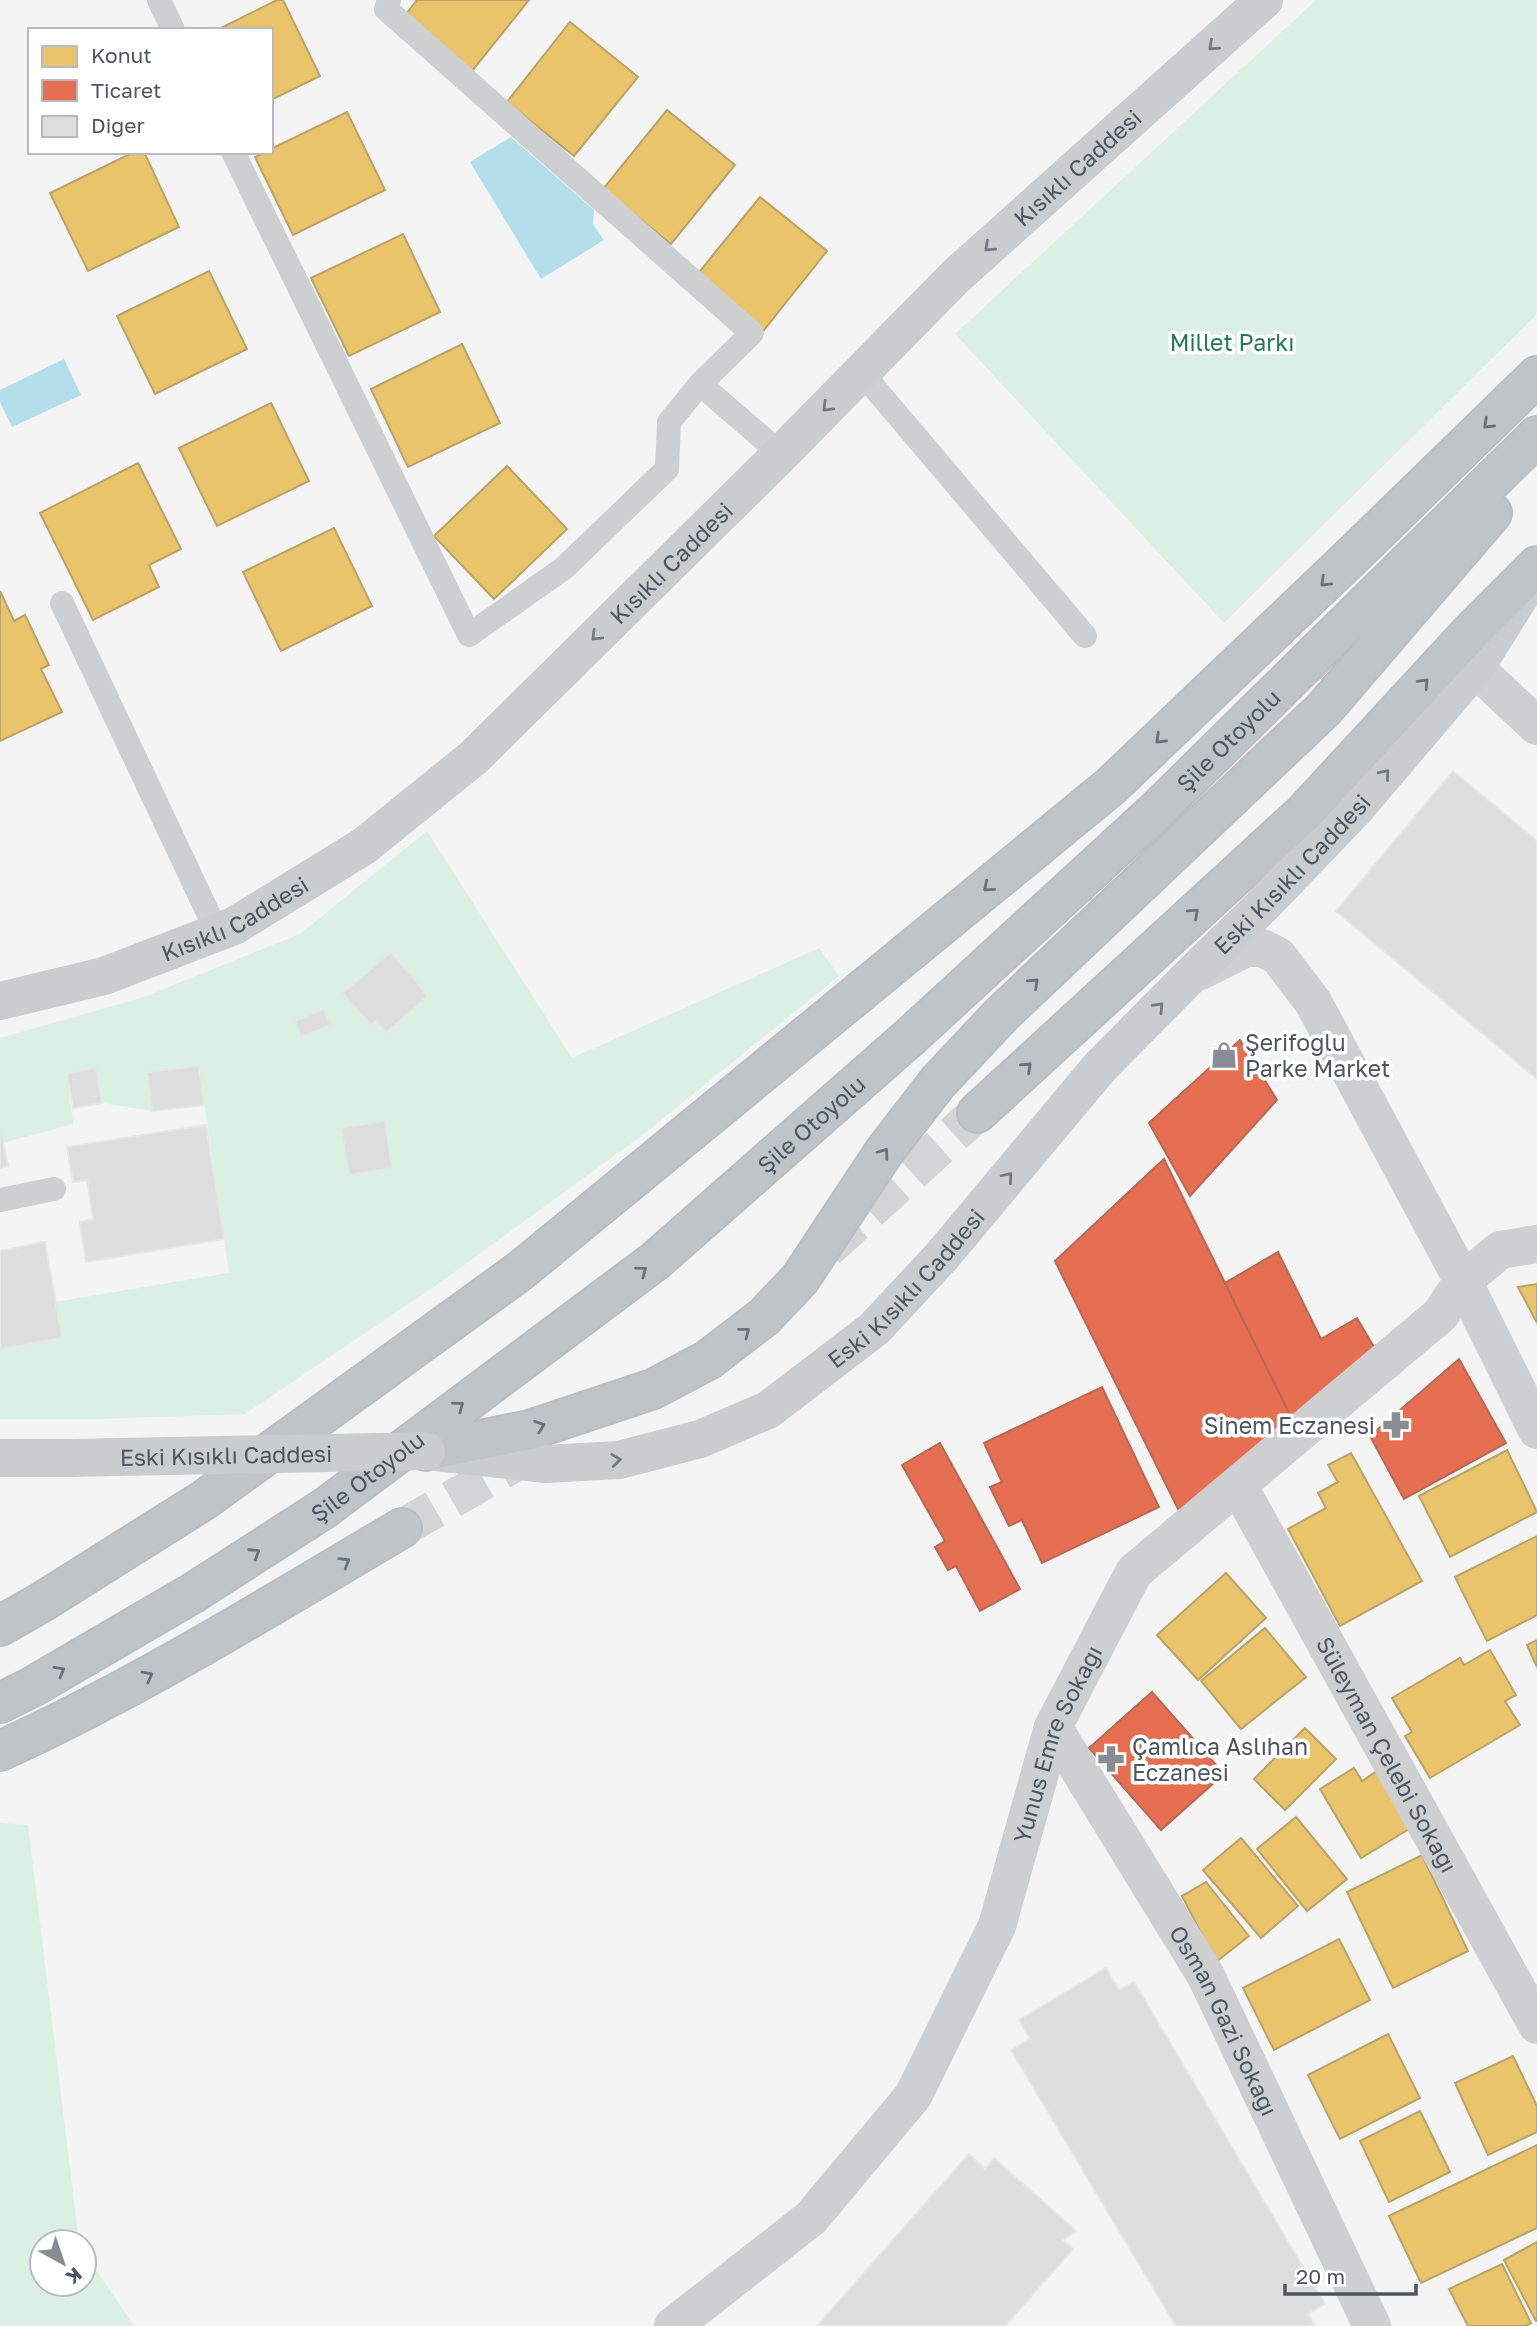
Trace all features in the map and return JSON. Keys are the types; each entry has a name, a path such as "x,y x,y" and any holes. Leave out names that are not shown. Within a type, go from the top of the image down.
{"highway":[{"name":"Şile Otoyolu","path":"0,1626 204,1500 531,1262 1111,786 1537,376"},
{"name":"Şile Otoyolu","path":"0,1703 32,1688 193,1593 326,1508 655,1261 911,1036 1156,811 1537,436"},
{"path":"426,1451 530,1430 653,1389 708,1360 764,1317 800,1279 884,1152 938,1082 1002,1014 1324,709 1537,461"},
{"path":"977,1113 1304,813 1471,632 1537,567"},
{"path":"0,1751 188,1655 402,1528"}],"main road":[{"name":"Kısıklı Caddesi","path":"0,1001 104,976 234,926 364,845 472,758 781,454 956,276 1264,0"},
{"name":"Eski Kısıklı Caddesi","path":"0,1458 426,1451 546,1464 619,1460 700,1439 768,1410 874,1329 942,1256 1100,1068 1356,808 1475,668 1537,567"}],"street":[{"path":"1475,668 1537,726"},
{"path":"1189,977 1246,948 1262,948 1278,956 1313,1002 1463,1281 1537,1430"},
{"name":"Yunus Emre Sokağı","path":"673,2326 811,2218 913,2096 998,1926 1053,1727 1134,1572 1440,1315 1463,1281 1500,1250 1537,1244"},
{"name":"Süleyman Çelebi Sokağı","path":"1238,1485 1537,2025"},
{"name":"Osman Gazi Sokağı","path":"1053,1727 1206,1976 1372,2326"}],"lane":[{"path":"159,0 172,28"},
{"path":"234,154 469,635 564,568 667,469 669,422 699,384 752,333 386,9 389,0"},
{"path":"861,372 1085,636"},
{"path":"699,384 781,454"},
{"path":"62,603 217,932"},
{"path":"0,1200 54,1189"}],"green space":[{"name":"Millet Parkı","path":"1316,0 1537,0 1537,314 1224,623 955,334"},
{"path":"427,831 572,1058 819,948 839,976 640,1137 438,1284 245,1414 0,1419 0,1349 61,1338 55,1302 229,1273 199,1066 148,1072 152,1111 102,1103 96,1068 67,1073 73,1124 3,1143 0,1127 0,1038 141,998 300,934"},
{"path":"0,1823 28,1825 77,2228 28,2228 28,2298 98,2298 98,2273 134,2326 0,2326"}],"water":[{"path":"511,137 594,210 593,224 604,240 541,279 470,162"},
{"path":"64,359 81,395 12,427 0,402 0,390"}],"building: Konut":[{"path":"277,0 283,0 320,76 273,99 273,28 221,28"},
{"path":"417,0 529,0 472,71 404,17"},
{"path":"570,22 638,77 574,156 507,102"},
{"path":"667,110 735,165 671,244 603,189"},
{"path":"347,112 385,190 293,235 255,157 273,154 273,148"},
{"path":"130,154 145,154 179,227 88,271 50,193"},
{"path":"760,197 827,251 764,330 696,276"},
{"path":"403,234 440,312 349,356 311,278"},
{"path":"209,271 247,349 155,394 117,316"},
{"path":"462,344 500,423 408,467 371,389"},
{"path":"271,403 309,481 217,526 179,448"},
{"path":"138,463 181,549 149,565 159,587 93,620 40,513"},
{"path":"507,466 567,529 494,599 434,536"},
{"path":"334,528 372,606 281,651 243,572"},
{"path":"0,591 14,621 25,615 49,665 41,669 62,712 0,741"},
{"path":"1537,1284 1537,1323 1518,1287"},
{"path":"1507,1450 1537,1512 1450,1557 1419,1496"},
{"path":"1351,1453 1422,1581 1340,1626 1288,1529 1326,1508 1318,1493 1338,1482 1328,1465"},
{"path":"1537,1536 1537,1615 1487,1641 1455,1577"},
{"path":"1226,1573 1266,1618 1198,1680 1157,1635"},
{"path":"1265,1628 1306,1677 1241,1729 1201,1681"},
{"path":"1537,1640 1537,1667 1527,1645"},
{"path":"1490,1650 1516,1695 1505,1701 1520,1725 1430,1778 1405,1736 1412,1732 1392,1698 1460,1658 1464,1665"},
{"path":"1305,1728 1336,1759 1285,1810 1254,1779"},
{"path":"1354,1768 1362,1781 1380,1769 1414,1826 1361,1858 1320,1789"},
{"path":"1296,1817 1347,1879 1307,1911 1257,1849"},
{"path":"1241,1838 1298,1906 1261,1938 1203,1870"},
{"path":"1422,1855 1468,1951 1393,1988 1347,1892"},
{"path":"1206,1882 1249,1936 1216,1962 1182,1896"},
{"path":"1339,1939 1370,2000 1274,2050 1243,1988"},
{"path":"1388,2034 1420,2098 1340,2139 1308,2075"},
{"path":"1513,2056 1537,2106 1537,2132 1488,2155 1455,2083"},
{"path":"1420,2111 1450,2172 1389,2202 1360,2141"},
{"path":"1537,2145 1537,2228 1421,2283 1389,2216"},
{"path":"1537,2242 1537,2321 1536,2321 1504,2260"},
{"path":"1502,2264 1531,2323 1525,2326 1468,2326 1449,2289"}],"building: Ticaret":[{"path":"1240,1040 1277,1100 1190,1196 1149,1123"},
{"path":"1164,1159 1291,1417 1181,1515 1055,1261"},
{"path":"1278,1252 1321,1339 1357,1318 1374,1347 1291,1417 1225,1283"},
{"path":"1459,1359 1506,1443 1404,1499 1370,1436"},
{"path":"1102,1387 1159,1507 1042,1563 1022,1520 1009,1526 990,1487 1002,1482 984,1443"},
{"path":"940,1443 1020,1589 980,1611 956,1566 948,1570 935,1547 945,1541 902,1465"},
{"path":"1152,1692 1224,1774 1161,1830 1089,1748"}],"building: Diğer":[{"path":"1453,771 1537,841 1537,1079 1336,911"},
{"path":"391,952 428,996 386,1033 376,1021 371,1025 343,993"},
{"path":"324,1009 330,1025 301,1037 295,1021"},
{"path":"199,1066 204,1105 152,1111 147,1072"},
{"path":"96,1068 102,1103 73,1108 67,1073"},
{"path":"385,1121 392,1168 349,1175 341,1128"},
{"path":"206,1125 224,1239 86,1262 80,1222 93,1219 87,1180 73,1182 67,1147"},
{"path":"0,1127 8,1166 0,1168"},
{"path":"45,1242 62,1338 0,1349 0,1251"},
{"path":"1106,1968 1119,1990 1134,1982 1325,2304 1308,2314 1315,2326 1176,2326 1011,2050 1030,2039 1019,2020"},
{"path":"969,2154 985,2169 994,2158 1076,2231 1063,2240 1073,2249 1005,2326 817,2326"}],"tunnel":[{"path":"827,1249 977,1113"},
{"path":"402,1528 534,1452"}],"place":[{"name":"Şerifoğlu Parke Market","path":"1224,1055"},
{"name":"Sinem Eczanesi","path":"1396,1425"},
{"name":"Çamlıca Aslıhan Eczanesi","path":"1111,1759"}]}
